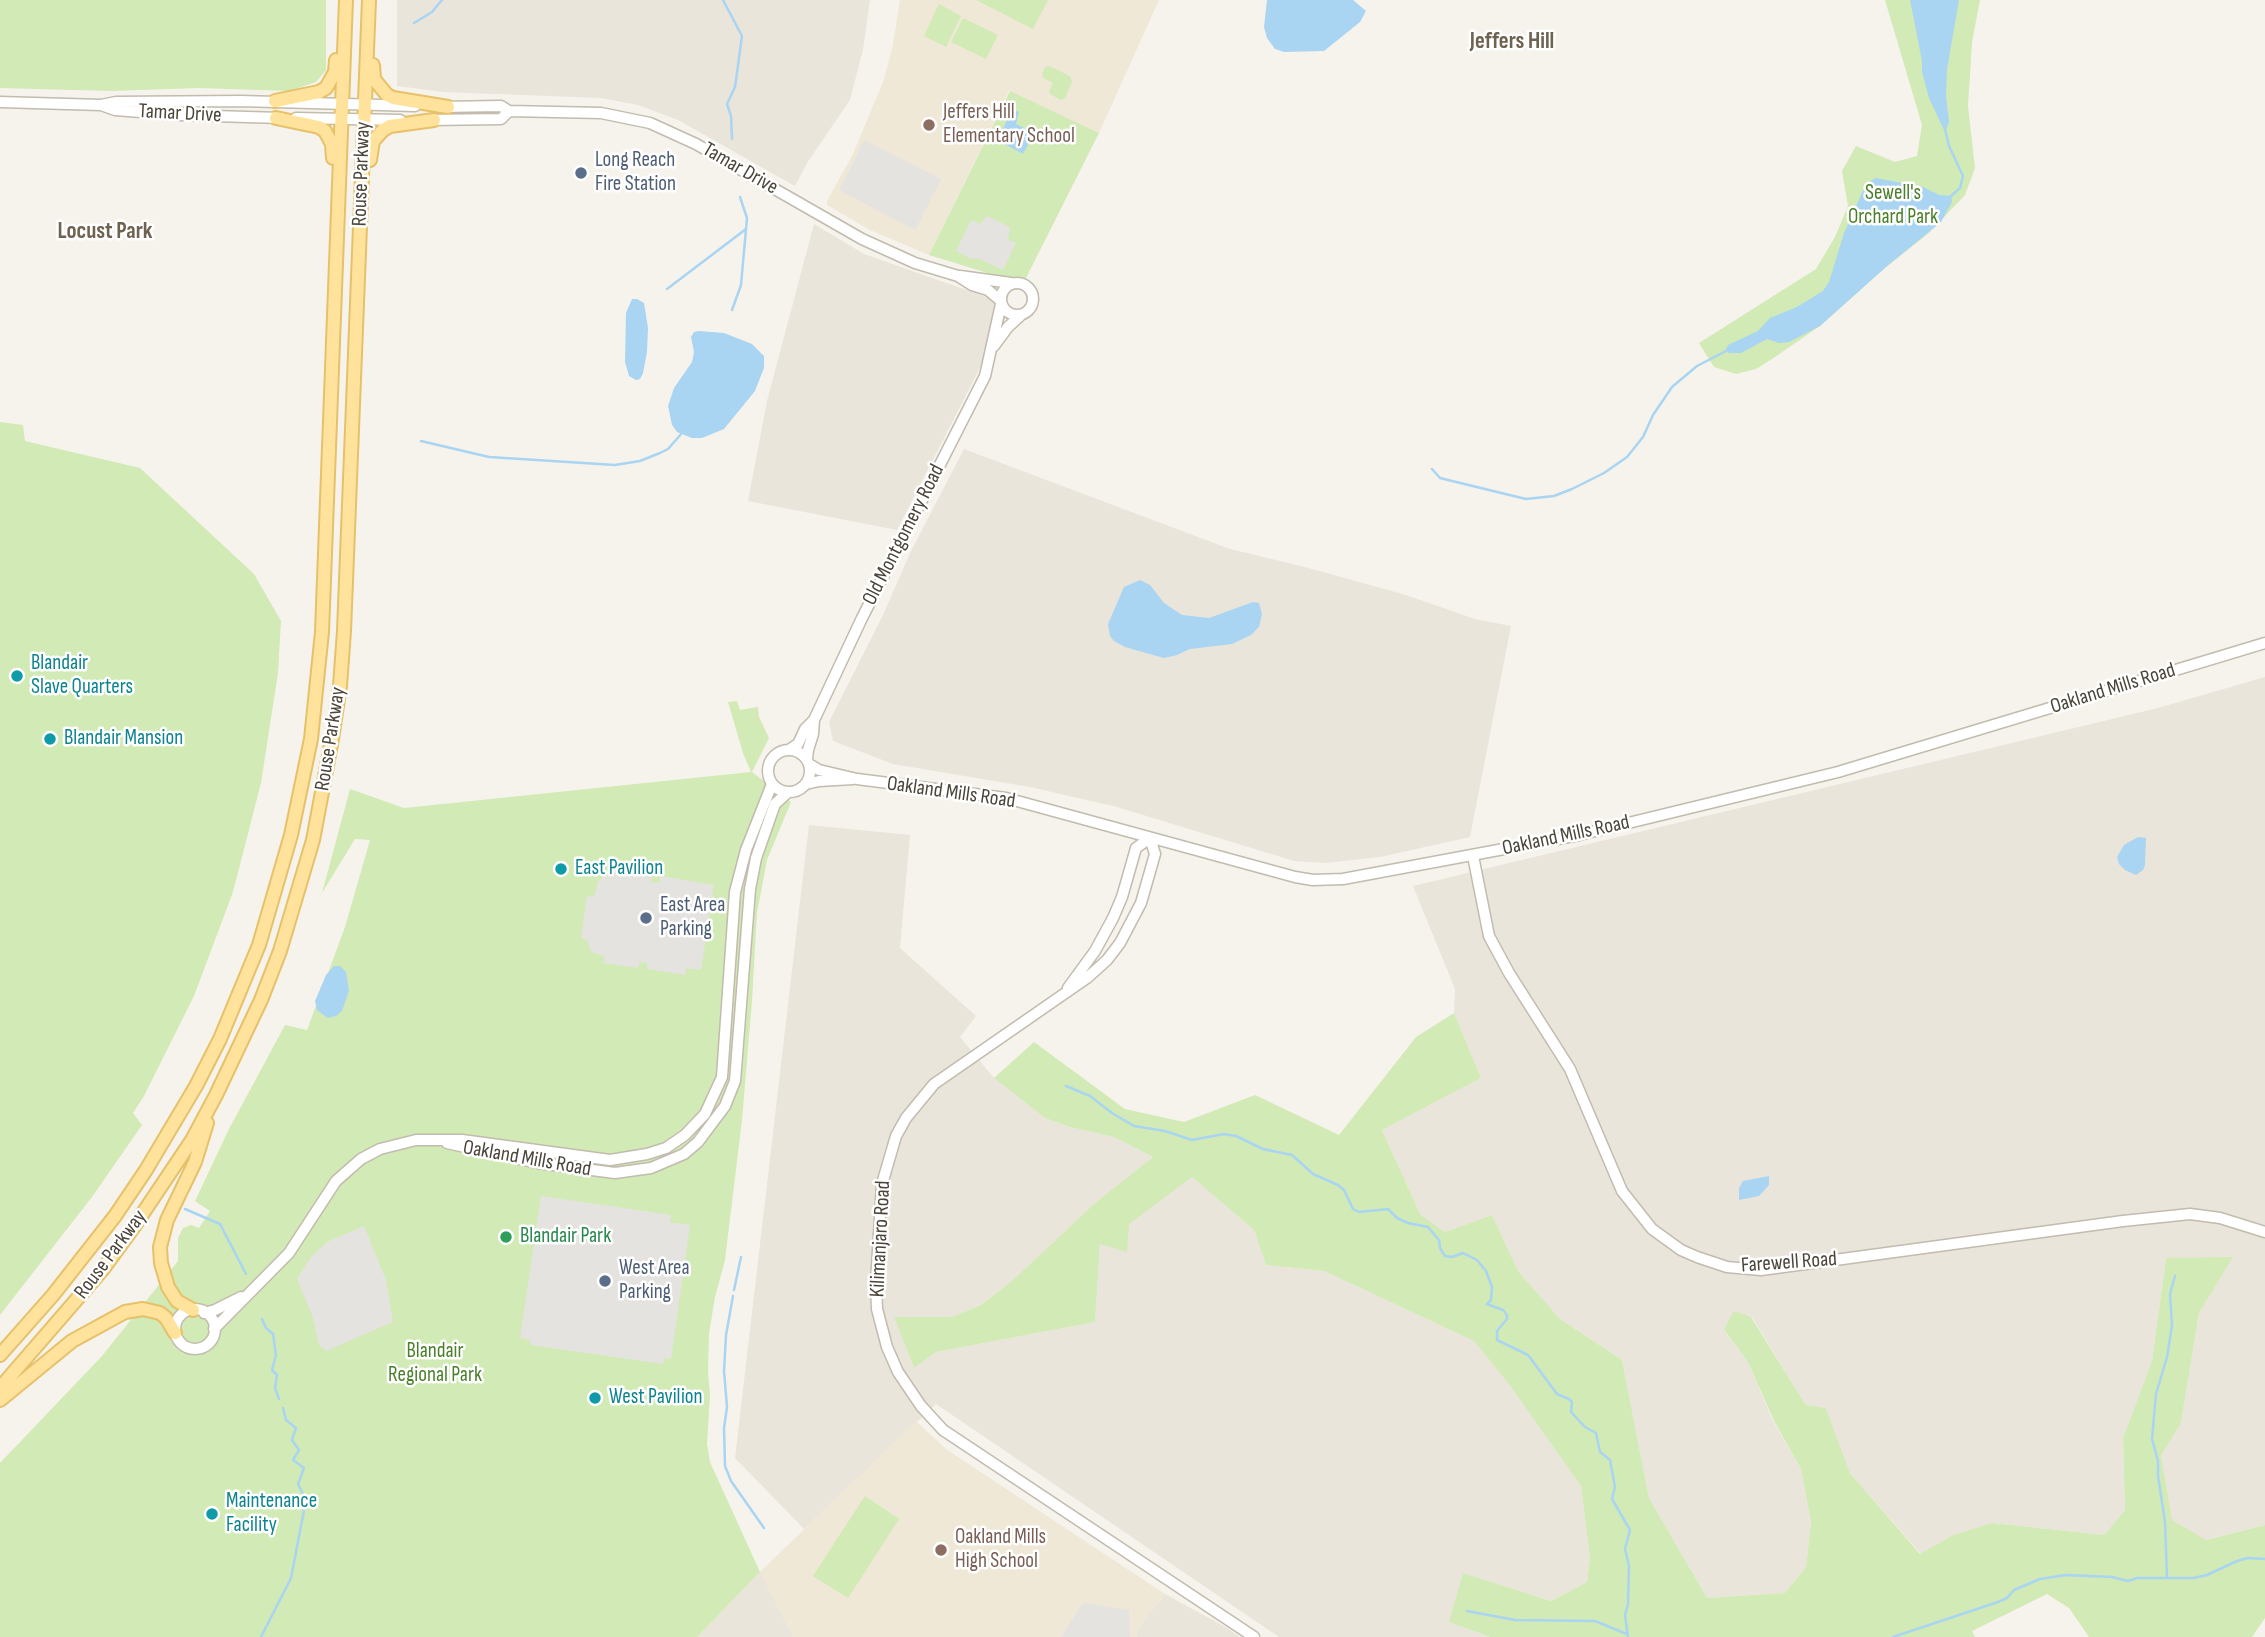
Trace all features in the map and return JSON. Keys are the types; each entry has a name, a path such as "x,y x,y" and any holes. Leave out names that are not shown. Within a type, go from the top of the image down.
{"main road":[{"path":"275,101 319,92 332,81 335,72 340,0"},
{"name":"Rouse Parkway","path":"0,1355 85,1256 172,1129 225,1027 259,945 302,791 322,632 346,0"},
{"name":"Rouse Parkway","path":"0,1388 69,1310 134,1228 192,1140 261,1000 313,840 324,790 340,686 344,631 369,0"},
{"path":"375,0 373,70 377,86 393,99 448,107"},
{"path":"275,118 319,127 325,131 332,144 332,206 337,264"},
{"path":"356,303 366,244 370,148 373,141 390,126 434,120"},
{"path":"199,1311 177,1301 168,1287 161,1263 160,1247 167,1220 195,1162 216,1095"},
{"path":"0,1400 72,1341 125,1312 144,1309 160,1313 175,1333"}],"street":[{"name":"Tamar Drive","path":"0,102 101,105 116,102 275,101 342,105 501,106 509,111 601,113 650,123 696,144 862,239 915,262 958,276 972,285 988,290 1001,302"},
{"name":"Tamar Drive","path":"101,105 115,110 342,120 501,119 509,111"},
{"name":"Tamar Drive","path":"958,276 1011,283"},
{"path":"1011,283 1023,283 1033,294 1032,306 1021,315 1011,314 1001,302 1003,290 1011,283"},
{"name":"Old Montgomery Road","path":"808,762 807,750 813,734 814,720 868,606 985,376 1001,302"},
{"name":"Old Montgomery Road","path":"992,350 1008,327 1021,315"},
{"name":"Oakland Mills Road","path":"808,762 820,770 857,779 1006,797 1313,880 1343,879 1579,835 1838,772 2265,643"},
{"name":"Old Montgomery Road","path":"789,750 798,744 804,729 814,720"},
{"path":"789,750 798,752 808,762 810,774 806,784 798,791 788,792 772,784 769,763 779,753 789,750"},
{"name":"Oakland Mills Road","path":"806,784 819,780 857,779"},
{"name":"Oakland Mills Road","path":"214,1329 289,1253 336,1181 348,1168 368,1154 393,1144 416,1140 474,1141 610,1160 666,1148 696,1125 712,1102 722,1077 735,892 746,850 772,784"},
{"name":"Oakland Mills Road","path":"440,1141 461,1148 538,1163 615,1173 651,1168 684,1154 698,1142 725,1106 735,1081 750,889 775,804 788,792"},
{"name":"Kilimanjaro Road","path":"1066,991 1095,951 1113,918 1136,848 1150,838 1155,854 1140,903 1131,924 1107,960 1087,978 934,1084 918,1102 896,1136 882,1184 877,1257 877,1309 887,1347 908,1389 943,1430 1254,1637"},
{"name":"Farewell Road","path":"1473,856 1489,936 1509,973 1570,1069 1622,1191 1652,1229 1689,1254 1727,1267 1761,1270 2190,1214 2220,1218 2265,1231"},
{"name":"Oakland Mills Road","path":"199,1311 215,1310 245,1296"},
{"path":"199,1311 211,1319 214,1329 209,1343 198,1349 183,1346 175,1333 178,1318 183,1313 199,1311"}],"shaded area":[{"path":"397,0 870,0 863,50 850,100 807,163 795,186 678,120 638,105 601,98 444,92 397,86"},
{"name":"Jeffers Hill Elementary School","path":"900,0 1159,0 1099,133 1009,91 929,255 870,230 827,205 853,154 883,82 892,50"},
{"path":"864,140 941,179 915,230 839,190"},
{"path":"987,216 1010,227 1008,240 1016,243 1003,270 956,251 971,220 980,224"},
{"path":"814,224 864,254 1003,303 1007,315 897,530 748,501 767,401"},
{"path":"964,449 1230,549 1406,595 1475,619 1511,626 1470,837 1380,857 1325,863 1294,861 1117,807 1030,787 893,764 833,741 829,722 884,613 910,553"},
{"path":"2265,677 2265,1525 2205,1540 2171,1520 2161,1456 2181,1423 2199,1313 2232,1258 2166,1258 2152,1361 2123,1438 2125,1510 2104,1535 1992,1523 1953,1535 1921,1554 1850,1473 1826,1408 1806,1405 1752,1317 1724,1331 1748,1362 1773,1421 1801,1469 1811,1522 1806,1567 1785,1593 1707,1598 1649,1498 1622,1360 1560,1319 1518,1271 1492,1215 1445,1232 1420,1214 1382,1130 1481,1078 1454,1013 1455,989 1413,886 2158,708"},
{"path":"809,825 910,835 900,948 976,1016 960,1037 994,1078 1045,1118 1114,1137 1153,1157 1095,1203 1013,1280 981,1305 952,1317 894,1317 914,1368 936,1352 1095,1322 1100,1244 1192,1177 1254,1230 1266,1265 1324,1271 1474,1341 1511,1387 1581,1486 1590,1558 1587,1582 1551,1601 1463,1573 1450,1622 1489,1637 1279,1637 936,1404 804,1529 735,1458"},
{"name":"East Area Parking","path":"614,870 652,875 651,882 659,883 660,876 714,885 701,970 686,968 685,975 647,969 647,963 640,962 638,968 603,963 604,956 591,952 587,940 581,938 587,896 594,897 598,881 605,876 613,876"},
{"name":"West Area Parking","path":"541,1196 671,1215 670,1222 690,1225 671,1359 664,1358 663,1364 530,1345 530,1340 520,1338"},
{"path":"364,1226 386,1280 393,1322 326,1351 319,1345 312,1315 297,1279 311,1257 327,1242"},
{"name":"Oakland Mills High School","path":"916,1421 946,1449 1165,1594 1137,1629 1137,1637 794,1637 760,1572"},
{"path":"760,1572 794,1637 697,1637"},
{"path":"1165,1594 1239,1637 1137,1637 1137,1629"},
{"path":"1083,1603 1129,1610 1130,1637 1061,1637"}],"green space":[{"path":"0,0 326,0 326,70 316,82 290,91 0,88"},
{"path":"976,0 1048,0 1033,29"},
{"name":"Sewell's Orchard Park","path":"1885,0 1980,0 1972,42 1968,106 1975,168 1965,195 1929,233 1820,326 1772,359 1756,369 1736,374 1714,367 1699,343 1816,269 1835,237 1848,206 1842,171 1856,146 1895,162 1917,156 1922,125"},
{"path":"939,4 961,16 946,47 924,36"},
{"path":"963,18 998,35 986,59 951,42"},
{"path":"1049,66 1070,76 1072,82 1065,98 1061,100 1050,94 1053,83 1043,78 1045,67"},
{"path":"1010,91 1099,133 1023,284 929,255"},
{"path":"0,422 23,425 25,441 140,468 254,574 281,621 278,673 261,783 233,892 194,996 133,1113 142,1125 92,1197 0,1315"},
{"name":"Blandair Regional Park","path":"737,701 740,710 758,707 759,717 769,738 752,772 791,802 767,860 757,913 742,1120 725,1260 709,1334 710,1395 707,1444 710,1462 760,1572 697,1637 0,1637 0,1463 102,1356 178,1261 178,1238 183,1228 191,1225 199,1228 210,1211 195,1201 229,1129 285,1025 307,1030 345,927 370,840 355,839 322,893 350,789 404,808 751,772 728,702"},
{"path":"1454,1013 1481,1078 1382,1130 1420,1214 1445,1232 1492,1215 1518,1271 1560,1319 1622,1360 1649,1498 1707,1598 1785,1593 1806,1567 1811,1522 1801,1469 1774,1421 1748,1362 1724,1330 1734,1311 1751,1317 1806,1405 1826,1408 1850,1473 1920,1554 1953,1535 1992,1523 2104,1535 2125,1510 2123,1438 2152,1361 2166,1258 2233,1257 2199,1313 2181,1423 2161,1456 2172,1520 2206,1540 2265,1525 2265,1618 2252,1637 2089,1637 2069,1608 2047,1594 1972,1631 1975,1637 1490,1637 1449,1622 1463,1573 1551,1601 1587,1582 1590,1558 1581,1486 1511,1387 1474,1341 1324,1271 1266,1265 1254,1230 1192,1177 1129,1224 1127,1252 1100,1244 1095,1322 936,1352 914,1368 894,1317 952,1317 981,1305 1013,1280 1095,1203 1153,1157 1114,1137 1045,1118 994,1078 1034,1042 1125,1109 1184,1122 1255,1095 1339,1135 1416,1037"},
{"path":"865,1496 899,1519 848,1598 813,1576"}],"water":[{"path":"1267,0 1353,0 1366,11 1360,22 1324,51 1284,52 1275,49 1267,38 1264,27"},
{"path":"1910,0 1959,0 1947,69 1949,122 1945,132 1929,98 1922,72"},
{"path":"1013,109 1019,112 1016,124 1034,133 1023,154 997,140"},
{"path":"1876,178 1923,187 1939,195 1951,196 1952,202 1941,222 1820,326 1789,342 1779,343 1767,339 1741,353 1729,353 1726,349 1728,345 1758,331 1770,318 1797,307 1823,291 1829,282 1844,233 1862,193 1870,181"},
{"path":"632,299 644,303 648,328 643,373 640,379 636,380 629,376 625,362 626,313"},
{"path":"694,332 724,333 752,344 764,356 764,368 755,391 724,429 702,438 692,438 677,432 672,425 668,406 674,388 692,362 694,352 691,337"},
{"path":"1140,580 1150,585 1164,603 1182,615 1209,618 1253,602 1259,603 1262,614 1259,627 1251,635 1232,644 1190,649 1164,658 1125,647 1110,636 1108,624 1124,587"},
{"path":"2138,837 2146,838 2145,865 2136,875 2125,870 2117,857 2124,845"},
{"path":"334,966 340,966 346,972 349,991 342,1011 328,1018 317,1010 315,1001 326,975"},
{"path":"1769,1176 1769,1185 1759,1196 1739,1200 1739,1188 1743,1181"}],"waterway":[{"path":"414,23 432,12 442,0"},
{"path":"723,0 742,36 735,87 727,104 731,116 732,139"},
{"path":"1945,129 1949,146 1963,176 1960,188 1950,197"},
{"path":"732,310 741,285 747,218 740,197"},
{"path":"667,289 746,229"},
{"path":"1432,469 1440,478 1526,499 1554,496 1572,489 1604,473 1627,457 1643,437 1653,415 1672,387 1697,366 1728,350"},
{"path":"421,441 489,457 615,465 640,461 660,453 668,449 682,433"},
{"path":"1066,1086 1090,1096 1134,1126 1165,1131 1192,1140 1224,1134 1236,1136 1263,1149 1292,1155 1313,1174 1344,1190 1353,1209 1359,1212 1388,1209 1397,1218 1408,1223 1428,1227 1439,1240 1445,1256 1452,1257 1463,1253 1477,1260 1486,1271 1492,1287 1491,1300 1487,1304 1503,1310 1507,1315 1507,1319 1497,1331 1497,1340 1528,1355 1557,1394 1572,1402 1571,1412 1585,1427 1596,1433 1600,1452 1610,1460 1615,1487 1612,1499 1630,1530 1625,1549 1629,1566 1625,1615 1628,1637"},
{"path":"185,1209 220,1224 246,1274"},
{"path":"734,1290 741,1257"},
{"path":"2167,1578 2165,1522 2158,1461 2152,1439 2156,1394 2167,1357 2172,1326 2170,1294 2175,1276"},
{"path":"733,1296 726,1335 724,1371 727,1407 724,1428 725,1466 731,1481 764,1528"},
{"path":"262,1319 273,1334 276,1355 272,1370 277,1375 275,1388 279,1399"},
{"path":"261,1637 291,1578 306,1500 298,1484 304,1468 293,1460 299,1450 292,1440 296,1428 286,1420 283,1408"},
{"path":"1893,1637 1998,1602 2007,1598 2014,1590 2040,1579 2066,1575 2112,1577 2128,1581 2137,1578 2194,1578 2248,1558 2265,1559"},
{"path":"1467,1611 1515,1620 1595,1621 1627,1634"}],"place":[{"name":"Jeffers Hill Elementary School","path":"929,125"},
{"name":"Long Reach Fire Station","path":"581,173"},
{"name":"Blandair Slave Quarters","path":"17,676"},
{"name":"Blandair Mansion","path":"50,739"},
{"name":"East Pavilion","path":"561,869"},
{"name":"East Area Parking","path":"646,918"},
{"name":"Blandair Park","path":"506,1237"},
{"name":"West Area Parking","path":"605,1281"},
{"name":"West Pavilion","path":"595,1398"},
{"name":"Maintenance Facility","path":"212,1514"},
{"name":"Oakland Mills High School","path":"941,1550"}],"district":[{"name":"Jeffers Hill","path":"1512,42"},
{"name":"Locust Park","path":"105,232"}]}
